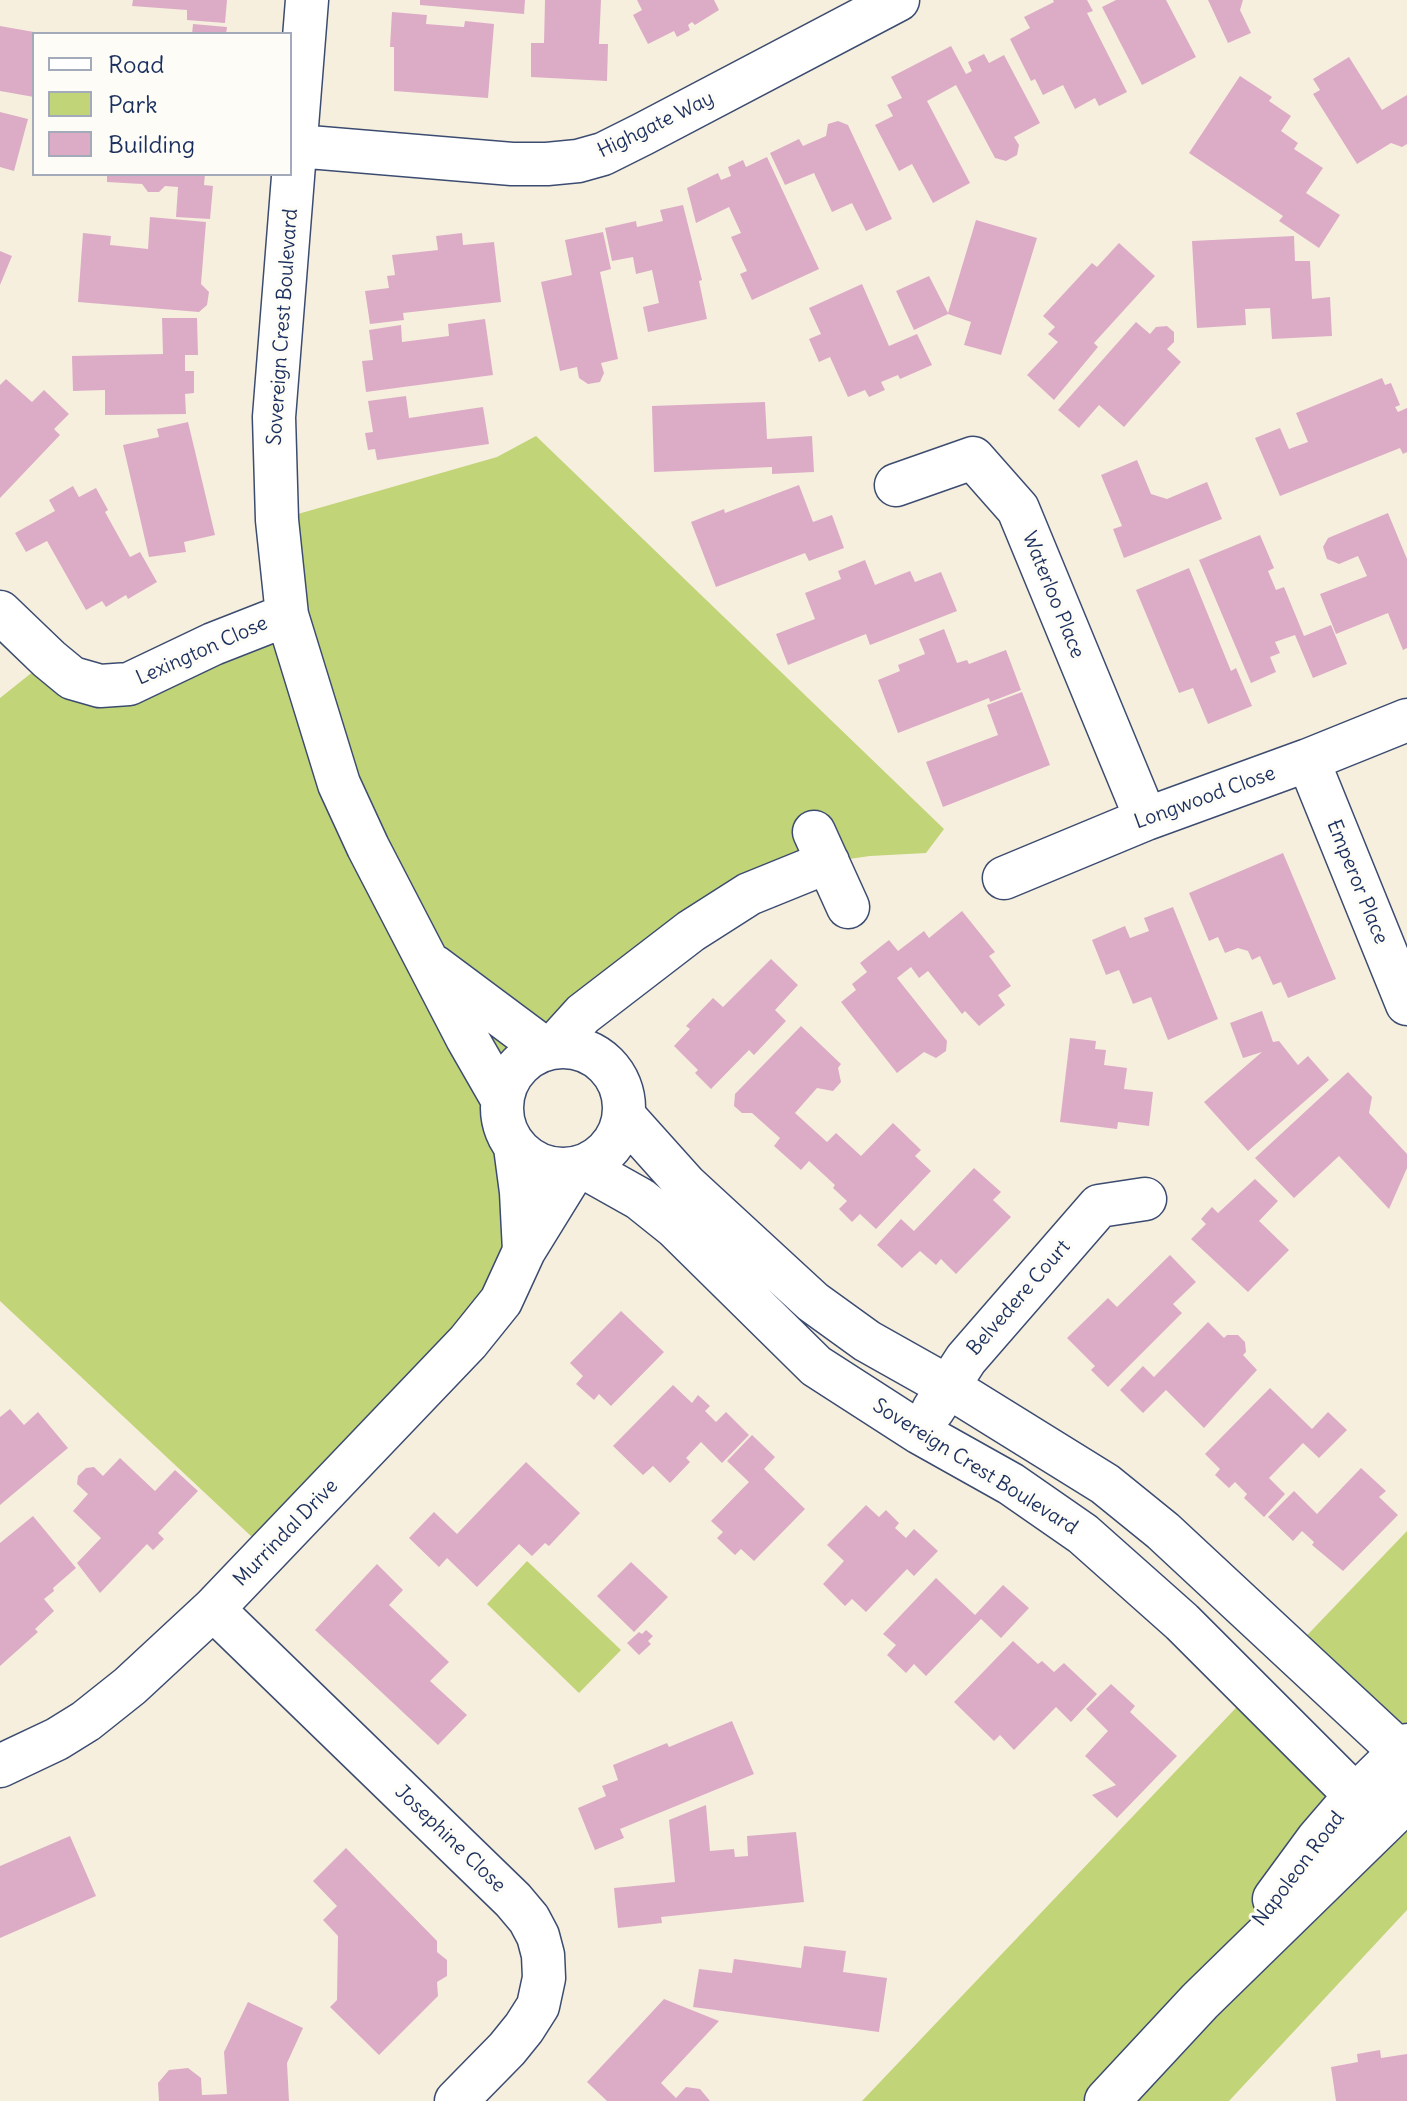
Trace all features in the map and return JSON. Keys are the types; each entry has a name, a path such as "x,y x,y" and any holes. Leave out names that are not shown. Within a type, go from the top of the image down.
{"main road":[{"name":"Napoleon Road","path":"1107,2101 1382,1806 1405,1752"}],"street":[{"name":"Sovereign Crest Boulevard","path":"307,0 274,417 277,520 287,615 339,784 368,847 502,1099"},
{"name":"Highgate Way","path":"297,146 512,164 578,161 603,154 643,134 898,0"},
{"name":"Waterloo Place","path":"896,485 973,458 1018,509 1146,819"},
{"name":"Lexington Close","path":"0,612 72,678 100,686 129,684 213,644 287,615"},
{"name":"Longwood Close","path":"1004,878 1146,819 1407,720"},
{"name":"Emperor Place","path":"1308,760 1407,1004"},
{"path":"549,1047 584,1052 600,1061 615,1074 624,1094 625,1117 617,1140 601,1158 578,1168 551,1168 530,1160 515,1147 503,1122 502,1099 510,1076 524,1060 549,1047 583,1014 666,949 821,847 848,907"},
{"name":"Sovereign Crest Boulevard","path":"427,961 549,1047"},
{"path":"600,1061 621,987"},
{"path":"625,1117 686,1185 813,1302 867,1341 947,1386 1105,1484 1163,1531 1405,1752"},
{"name":"Murrindal Drive","path":"515,1147 524,1251"},
{"name":"Sovereign Crest Boulevard","path":"578,1168 640,1199 675,1227 816,1366 920,1433 1011,1484 1083,1534 1382,1806"},
{"name":"Murrindal Drive","path":"0,1766 57,1739 86,1721 141,1676 213,1609 468,1342 501,1301 524,1251 578,1168"},
{"name":"Belvedere Court","path":"920,1433 966,1359 1099,1206 1145,1199"},
{"name":"Josephine Close","path":"213,1609 513,1900 538,1936 544,1978 538,2006 507,2049 456,2101"}],"green space":[{"path":"536,436 944,829 926,853 828,862 554,1046 524,1060 510,1076 502,1099 503,1122 515,1147 524,1250 268,1552 0,1301 0,698 49,659 100,686 287,615 277,520 497,457"},
{"path":"1407,1531 1407,1746 1291,1652"},
{"path":"527,1561 621,1650 579,1693 487,1604"},
{"path":"1252,1691 1356,1796 1107,2101 862,2101"},
{"path":"1407,1799 1407,1910 1229,2101 1115,2101"}],"building":[{"path":"133,0 227,0 225,23 187,20 187,10 132,6"},
{"path":"420,0 525,0 524,14 420,5"},
{"path":"545,0 601,0 599,44 608,44 607,81 531,77 531,43 544,43"},
{"path":"637,0 714,0 719,10 695,25 692,22 688,25 690,30 677,37 674,31 648,44 633,15 642,10"},
{"path":"1053,0 1087,0 1093,11 1087,13 1127,92 1099,106 1095,98 1075,109 1063,85 1043,95 1035,79 1031,81 1010,39 1030,28 1024,17"},
{"path":"1116,0 1166,0 1196,57 1142,85 1102,7"},
{"path":"1208,0 1243,0 1240,10 1251,33 1228,43"},
{"path":"392,12 427,15 426,24 464,27 465,21 494,24 488,98 394,91 394,47 390,47"},
{"path":"193,24 227,27 226,32 192,32"},
{"path":"0,26 34,32 32,97 0,91"},
{"path":"951,46 966,74 972,71 968,62 984,54 989,63 1004,55 1040,123 1014,137 1019,145 1017,155 1006,161 995,158 956,85 927,101 970,183 933,203 912,164 899,171 875,125 893,116 887,105 902,98 891,77"},
{"path":"1349,57 1382,110 1407,95 1407,144 1402,147 1391,143 1357,164 1313,94 1320,90 1313,79"},
{"path":"1240,76 1272,97 1269,101 1291,116 1281,131 1298,143 1294,149 1323,168 1306,193 1340,215 1319,248 1279,221 1283,216 1189,153"},
{"path":"0,112 28,119 14,171 0,167"},
{"path":"838,121 848,125 892,219 866,231 852,203 832,212 814,173 785,185 770,153 799,139 803,146 826,136 828,124"},
{"path":"767,157 819,269 752,300 740,274 747,271 731,237 741,233 729,207 696,223 687,188 718,173 721,180 731,176 728,167 743,160 746,167"},
{"path":"107,176 205,176 204,185 213,186 210,219 176,217 178,187 165,186 159,192 148,192 142,184 107,182"},
{"path":"683,205 702,280 699,281 707,319 648,332 643,307 659,303 652,270 636,274 633,257 612,261 605,228 636,221 637,227 663,221 660,210"},
{"path":"150,217 206,222 201,284 209,292 207,305 199,312 78,302 83,233 111,236 110,245 148,249"},
{"path":"976,220 1037,238 1001,355 964,345 971,322 948,314 914,330 896,291 929,276 948,313"},
{"path":"603,232 611,269 600,272 618,359 601,363 604,373 600,382 588,384 579,378 577,367 560,371 541,282 572,275 565,240"},
{"path":"462,233 463,245 494,242 501,302 403,313 404,320 370,324 365,291 389,288 387,276 395,275 392,255 438,250 436,236"},
{"path":"1294,236 1295,261 1310,261 1312,299 1330,297 1332,336 1272,339 1270,308 1245,309 1246,325 1197,328 1192,241"},
{"path":"1119,243 1155,276 1094,343 1098,347 1054,400 1027,375 1058,342 1048,334 1055,327 1043,316 1092,263 1097,267"},
{"path":"0,251 12,256 0,285"},
{"path":"862,284 889,346 917,334 932,365 900,379 898,375 881,382 885,390 869,397 865,390 848,397 830,357 819,362 809,339 821,334 809,308"},
{"path":"162,318 197,318 198,355 185,355 185,371 194,371 194,393 185,394 186,414 105,415 105,390 73,391 72,356 163,354"},
{"path":"485,319 493,375 366,392 362,361 373,360 369,330 401,325 402,342 449,336 448,324"},
{"path":"1136,322 1150,334 1156,327 1167,326 1174,332 1174,342 1167,349 1181,362 1124,427 1099,405 1079,428 1058,410"},
{"path":"1382,378 1385,385 1391,383 1400,405 1395,407 1398,412 1407,408 1407,452 1403,454 1400,448 1280,496 1255,438 1280,428 1289,449 1308,442 1296,413"},
{"path":"6,379 32,402 44,390 69,414 54,429 60,435 0,498 0,385"},
{"path":"406,396 409,418 483,407 489,444 377,460 375,449 368,450 365,433 373,432 368,401"},
{"path":"765,402 767,439 812,436 814,472 772,474 772,467 654,472 652,406"},
{"path":"188,422 215,535 184,542 186,552 149,557 123,445 159,437 157,429"},
{"path":"1137,460 1151,494 1167,499 1207,482 1222,519 1124,558 1113,529 1122,526 1101,475"},
{"path":"799,485 813,522 832,515 844,548 809,561 805,553 716,587 691,522 724,509 725,513"},
{"path":"73,486 79,497 96,488 108,510 105,512 130,557 140,552 157,582 128,599 126,595 106,607 102,601 86,610 47,541 26,552 15,533 55,511 49,500"},
{"path":"1388,513 1407,559 1407,648 1403,650 1388,613 1336,634 1320,594 1367,576 1358,556 1339,564 1327,559 1323,547 1328,538"},
{"path":"1260,535 1274,568 1268,571 1276,590 1284,587 1304,636 1331,625 1347,664 1313,678 1295,635 1275,642 1280,653 1270,657 1276,672 1251,683 1199,560"},
{"path":"865,560 875,585 910,571 915,582 941,572 957,611 870,645 866,634 788,665 776,634 815,619 805,593 841,579 838,571"},
{"path":"1189,568 1231,671 1236,668 1252,706 1208,724 1193,688 1179,693 1136,590"},
{"path":"944,629 957,663 967,660 969,664 1006,650 1021,690 990,702 989,698 898,733 878,680 900,671 898,665 925,654 919,639"},
{"path":"1022,692 1050,765 943,807 926,762 998,735 987,705"},
{"path":"1283,853 1336,979 1288,998 1281,982 1273,985 1260,956 1252,960 1248,951 1238,948 1225,953 1218,937 1209,941 1189,893"},
{"path":"1173,907 1218,1019 1168,1040 1151,997 1133,1004 1119,970 1106,975 1092,940 1125,926 1130,938 1149,931 1144,918"},
{"path":"962,911 995,952 989,956 1011,986 998,995 1005,1005 979,1026 965,1011 962,1014 928,971 919,978 911,967 897,978 947,1041 946,1051 936,1058 924,1052 897,1073 841,1002 856,990 852,984 867,972 860,963 889,940 898,951 924,931 929,938"},
{"path":"771,959 798,985 775,1010 786,1021 754,1055 749,1050 711,1089 695,1073 698,1070 674,1046 690,1029 686,1026 713,998 723,1007"},
{"path":"1262,1011 1273,1042 1279,1041 1298,1065 1308,1056 1329,1080 1248,1151 1204,1102 1262,1052 1243,1058 1230,1023"},
{"path":"801,1026 841,1064 838,1068 841,1082 833,1091 817,1088 795,1113 827,1142 836,1133 861,1156 893,1123 921,1150 915,1156 931,1171 876,1229 860,1214 852,1222 839,1209 847,1201 833,1188 835,1185 809,1161 801,1170 774,1146 780,1138 752,1113 742,1113 734,1106 735,1094"},
{"path":"1070,1038 1096,1041 1095,1049 1106,1050 1104,1065 1127,1068 1124,1089 1153,1092 1149,1126 1118,1122 1117,1129 1060,1122"},
{"path":"1348,1072 1372,1097 1369,1113 1407,1154 1407,1168 1389,1209 1339,1156 1294,1198 1255,1158"},
{"path":"974,1168 1001,1192 993,1200 1011,1217 956,1274 941,1259 936,1265 920,1251 902,1268 877,1245 901,1219 914,1231"},
{"path":"1255,1179 1278,1201 1259,1221 1289,1250 1248,1292 1191,1239 1206,1224 1201,1219 1212,1207 1218,1213"},
{"path":"1170,1255 1196,1282 1173,1304 1182,1313 1108,1387 1091,1370 1095,1366 1067,1338 1108,1298 1117,1307"},
{"path":"621,1311 664,1352 611,1406 599,1394 594,1400 576,1384 583,1376 570,1363"},
{"path":"1208,1322 1224,1338 1238,1335 1245,1342 1246,1352 1243,1355 1257,1370 1204,1428 1166,1390 1143,1413 1120,1390 1143,1366 1154,1377"},
{"path":"673,1385 692,1403 698,1395 710,1406 705,1411 716,1422 726,1412 749,1435 722,1463 701,1442 686,1458 690,1462 670,1483 653,1466 643,1475 613,1446"},
{"path":"1270,1388 1312,1429 1328,1412 1347,1430 1319,1458 1303,1443 1269,1478 1285,1494 1264,1517 1244,1498 1247,1494 1235,1482 1229,1488 1215,1475 1220,1469 1205,1454"},
{"path":"10,1409 24,1425 38,1412 68,1448 0,1505 0,1417"},
{"path":"752,1435 775,1457 764,1469 805,1509 754,1561 741,1549 735,1555 717,1538 723,1532 711,1521 749,1482 727,1461"},
{"path":"120,1458 155,1491 175,1470 198,1491 158,1533 164,1539 153,1550 147,1544 100,1593 77,1563 101,1538 73,1511 88,1494 77,1484 78,1476 86,1468 94,1467 103,1476"},
{"path":"526,1462 580,1513 549,1546 545,1543 532,1556 519,1544 477,1587 447,1558 439,1567 409,1538 434,1512 457,1534"},
{"path":"1361,1468 1386,1491 1379,1497 1398,1515 1343,1571 1312,1545 1314,1542 1302,1531 1293,1541 1268,1517 1294,1491 1317,1514"},
{"path":"866,1505 879,1517 886,1510 899,1523 895,1528 906,1538 914,1529 938,1551 914,1576 907,1569 866,1612 852,1599 845,1606 823,1584 844,1561 827,1545"},
{"path":"33,1516 76,1568 44,1599 54,1611 35,1629 38,1632 0,1666 0,1543"},
{"path":"631,1562 668,1597 634,1632 597,1596"},
{"path":"377,1564 403,1590 389,1605 449,1662 430,1681 467,1715 438,1745 315,1630"},
{"path":"936,1578 975,1615 1003,1585 1029,1608 1001,1638 981,1619 926,1676 914,1664 906,1673 887,1655 896,1645 883,1634"},
{"path":"646,1630 653,1636 648,1641 651,1644 639,1655 627,1643"},
{"path":"1013,1641 1038,1664 1042,1661 1054,1672 1064,1663 1097,1694 1071,1722 1056,1707 1014,1750 1000,1735 994,1741 954,1702"},
{"path":"1111,1684 1135,1706 1130,1712 1177,1756 1117,1818 1092,1795 1116,1785 1085,1756 1108,1731 1086,1709"},
{"path":"732,1721 754,1774 620,1829 624,1838 595,1850 578,1808 606,1796 602,1786 618,1780 613,1765 667,1743 669,1747"},
{"path":"706,1805 710,1851 734,1849 735,1857 748,1856 747,1836 796,1832 804,1902 661,1917 662,1923 618,1928 614,1888 675,1882 669,1820"},
{"path":"70,1836 96,1896 0,1938 0,1866"},
{"path":"346,1848 437,1941 437,1952 447,1960 447,1976 437,1982 438,1996 379,2055 330,2007 337,2000 338,1936 323,1920 337,1906 313,1881"},
{"path":"804,1946 846,1951 843,1972 887,1978 879,2032 693,2007 699,1969 732,1973 734,1959 801,1968"},
{"path":"664,1999 719,2021 661,2083 676,2098 686,2087 700,2089 710,2101 607,2101 587,2082"},
{"path":"248,2002 303,2028 287,2063 289,2101 159,2101 158,2083 169,2070 188,2068 201,2078 202,2095 227,2094 224,2052"},
{"path":"1380,2050 1381,2058 1407,2054 1407,2101 1336,2101 1331,2067 1358,2062 1357,2054"}]}
